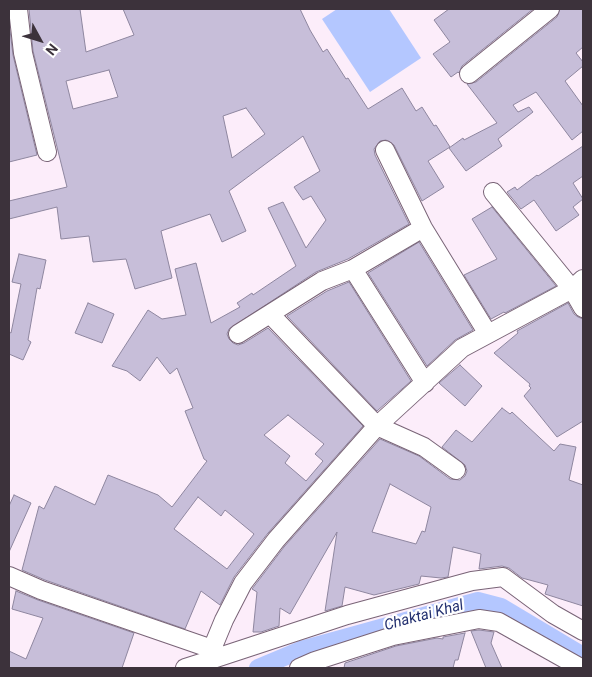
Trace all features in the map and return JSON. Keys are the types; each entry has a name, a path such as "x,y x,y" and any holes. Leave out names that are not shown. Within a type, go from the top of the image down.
{"street":[{"path":"18,9 16,55 47,152"},
{"path":"469,74 550,9"},
{"path":"385,150 423,228 488,334"},
{"path":"493,192 577,284 583,308"},
{"path":"238,334 322,281 354,269 423,228"},
{"path":"354,269 425,383"},
{"path":"210,655 224,620 243,583 276,540 378,426 462,348 577,284"},
{"path":"270,314 378,426 424,447 456,470"},
{"path":"9,576 210,655"},
{"path":"185,668 210,655 347,615 472,581 503,577 553,614 583,631"},
{"path":"299,668 393,636 479,619 500,622 581,668"}],"water":[{"path":"337,9 389,9 421,58 370,92 322,19"}],"building":[{"path":"29,9 80,9 86,52 134,35 123,9 300,9 323,52 327,49 368,109 402,88 416,111 422,107 450,147 428,161 444,187 422,201 394,145 386,140 380,141 374,149 375,155 409,224 348,259 316,272 229,329 227,334 229,339 238,345 268,328 363,426 268,533 234,577 220,605 201,591 185,629 45,580 22,570 39,506 44,509 55,486 95,505 108,475 158,495 172,507 207,461 204,459 185,411 193,408 177,368 170,374 157,357 140,381 127,371 112,366 148,310 162,319 186,315 175,269 196,263 211,323 240,307 237,303 252,293 253,295 296,266 268,208 283,202 306,248 326,220 311,196 303,200 294,187 320,171 303,136 229,191 246,231 222,242 210,214 161,231 172,278 135,289 126,259 93,262 89,236 61,239 57,207 9,219 9,201 67,187 33,51","holes":["109,70 118,97 73,109 66,81","246,108 265,134 232,158 223,116","288,415 324,444 315,454 323,461 306,481 285,463 290,456 264,435","198,497 221,516 225,510 254,534 227,569 174,529"]},
{"path":"449,9 533,9 462,66 459,73 451,77 433,54 450,42 434,20"},
{"path":"560,9 583,9 583,47 576,53 583,62 583,66 565,81 583,106 583,131 572,140 536,92 513,105 518,112 529,107 533,112 498,139 502,146 466,171 449,148 463,138 464,140 497,123 467,84 476,82 557,17"},
{"path":"9,22 13,55 37,155 9,162"},
{"path":"583,146 583,176 573,183 583,199 573,207 579,215 556,231 534,200 521,209 507,192 515,187 517,190"},
{"path":"492,207 556,286 491,319 464,275 497,259 472,219"},
{"path":"419,242 473,330 455,340 427,366 368,273"},
{"path":"19,254 46,260 40,289 37,288 28,340 31,342 23,360 9,354 9,332 11,333 21,284 12,282"},
{"path":"349,282 411,381 377,411 287,316 327,291"},
{"path":"88,303 114,314 102,343 75,333"},
{"path":"568,303 574,314 583,319 583,421 557,437 524,396 531,388 530,384 494,353 518,333 517,331"},
{"path":"460,365 482,386 465,406 439,383"},
{"path":"502,408 510,414 512,412 554,451 560,444 576,447 569,480 583,485 583,606 545,594 548,585 522,578 509,568 502,566 479,569 481,554 453,547 448,577 421,576 419,584 374,595 345,587 342,606 325,611 337,532 290,614 280,608 279,626 261,632 253,632 257,592 252,589 284,547 380,439 419,456 450,479 460,480 467,471 465,465 442,447 456,430 472,442","holes":["390,484 431,507 425,532 422,531 416,544 372,532"]},
{"path":"14,495 31,503 9,552 9,506"},
{"path":"16,591 134,633 122,668 9,668 9,651 26,659 43,618 12,609"},
{"path":"471,631 494,632 491,643 502,668 486,668"},
{"path":"465,633 458,660 455,660 453,668 344,668 345,663 396,646 437,638 443,639 443,637"}],"waterway":[{"name":"Chaktai Khal","path":"258,668 301,650 478,601 501,607 583,656"}]}
